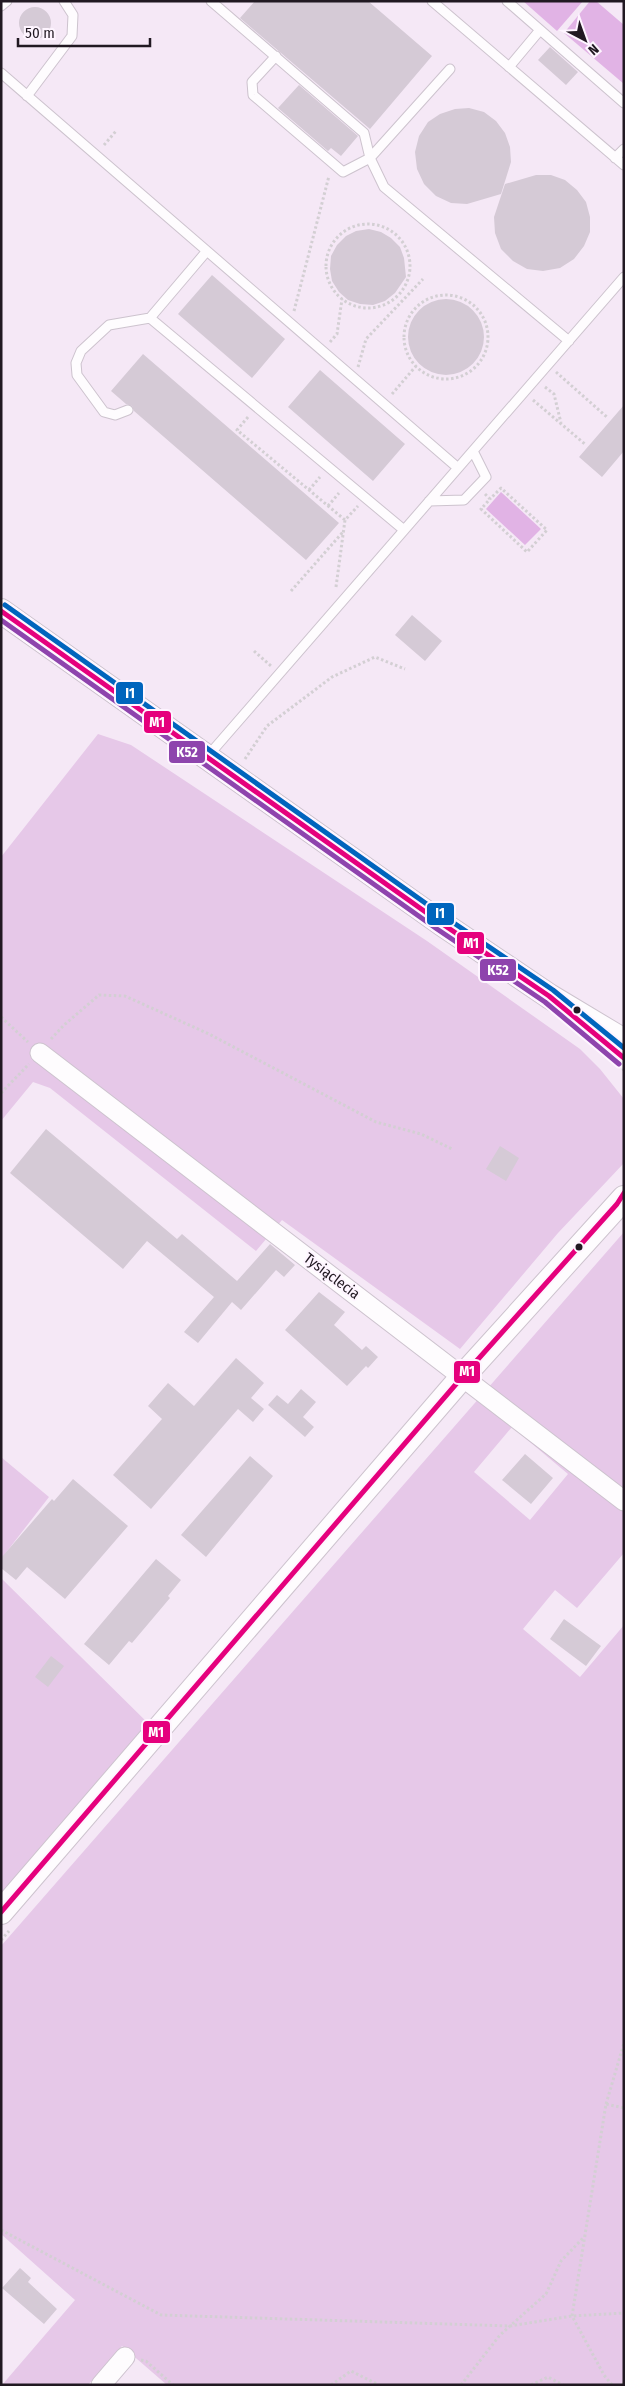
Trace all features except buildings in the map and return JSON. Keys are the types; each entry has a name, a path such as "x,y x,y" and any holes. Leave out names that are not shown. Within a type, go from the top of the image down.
{"street":[{"path":"1,611 441,923 549,996 624,1041"},
{"path":"549,996 624,1058"},
{"name":"Tysiąclecia","path":"40,1053 624,1501"},
{"path":"1,1912 463,1376 621,1198"},
{"path":"101,2385 126,2357"}],"lane":[{"path":"1,6 7,1"},
{"path":"27,96 72,36 73,15 64,1"},
{"path":"211,1 364,134 370,158 384,187 569,341"},
{"path":"432,1 624,165"},
{"path":"507,1 624,102"},
{"path":"509,67 540,30"},
{"path":"276,56 252,82 253,94 343,172 370,158 450,70"},
{"path":"1,74 458,468"},
{"path":"615,158 624,149"},
{"path":"128,410 115,415 104,412 77,375 76,363 81,351 109,325 150,318 206,252"},
{"path":"206,757 624,277"},
{"path":"150,318 404,530"},
{"path":"429,501 464,500 486,477 472,451"}],"path":[{"path":"95,155 116,131"},
{"path":"287,322 292,315 330,170 334,165"},
{"path":"363,224 386,228 397,235 405,246 409,258 407,278 398,295 387,303 374,307 361,307 342,298 331,286 327,275 328,252 334,242 342,233 363,224"},
{"path":"355,380 366,339 423,279"},
{"path":"453,295 475,306 483,317 488,329 488,343 484,355 476,366 466,374 453,378 440,378 427,374 416,366 405,346 404,334 409,318 420,304 430,298 453,295"},
{"path":"321,351 337,334 342,298"},
{"path":"548,365 608,418"},
{"path":"383,404 416,366"},
{"path":"541,383 554,394 561,424"},
{"path":"529,397 586,444"},
{"path":"256,406 237,430 345,520"},
{"path":"328,506 348,483"},
{"path":"478,486 490,499"},
{"path":"502,488 547,530 527,552 481,509 490,499 502,488"},
{"path":"336,589 345,520 365,498"},
{"path":"291,591 344,532"},
{"path":"254,652 279,673"},
{"path":"234,776 267,726 332,677 375,658 405,669"},
{"path":"1,1093 64,1025 98,995 125,996 209,1034 376,1122 421,1134 452,1149"},
{"path":"1,1018 40,1053"},
{"path":"612,2385 604,2375 572,2316 606,2104 624,2043"},
{"path":"606,2104 624,2108"},
{"path":"1,2230 161,2314 510,2326 572,2316 624,2313"},
{"path":"461,2385 500,2335 546,2294 561,2261 584,2237"},
{"path":"126,2357 146,2361 173,2385"},
{"path":"331,2385 351,2371 379,2385"},
{"path":"531,2385 548,2377 563,2385"}],"shaded area":[{"path":"523,1 583,1 557,31"},
{"path":"590,1 596,1 624,25 624,84 564,33"},
{"path":"501,492 541,529 525,545 486,509"},
{"path":"98,734 131,745 427,941 580,1049 600,1069 624,1099 624,1163 558,1233 460,1349 282,1220 256,1251 50,1088 33,1082 1,1121 1,857"},
{"path":"624,1232 624,1553 577,1608 555,1590 523,1629 580,1677 624,1625 624,2385 167,2385 122,2346 88,2385 2,2385 75,2300 1,2234 1,1946","holes":["512,1427 568,1474 530,1520 474,1472"]},
{"path":"1,1457 49,1497 1,1559"},
{"path":"1,1578 157,1732 1,1912"}],"transit line":[{"name":"I1","path":"5,605 445,917 553,990 624,1048"},
{"name":"M1","path":"1,611 441,923 549,996 624,1058"},
{"name":"K52","path":"1,620 437,929 545,1002 619,1064"},
{"name":"M1","path":"1,1912 463,1376 617,1204 624,1193"}]}
